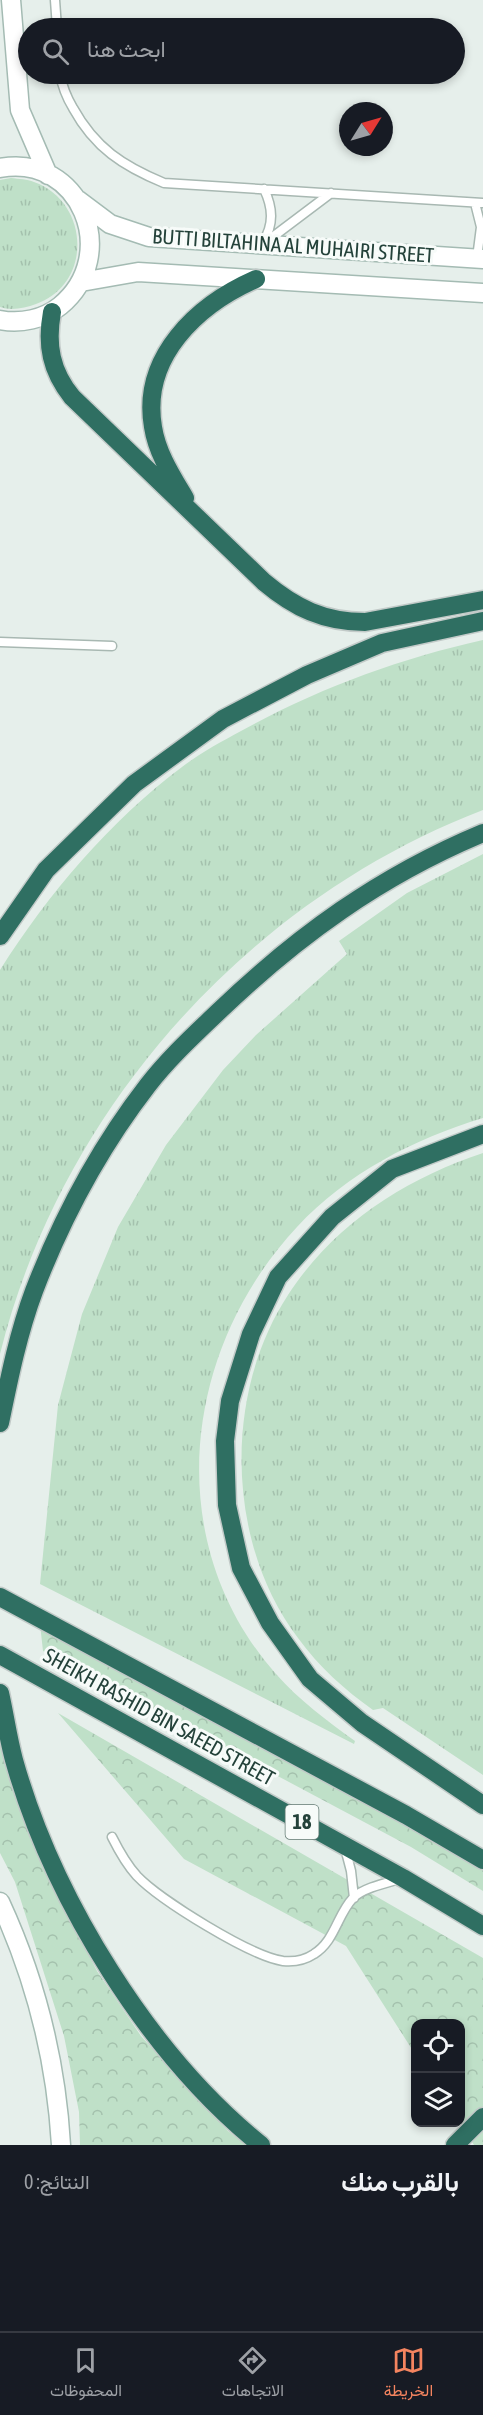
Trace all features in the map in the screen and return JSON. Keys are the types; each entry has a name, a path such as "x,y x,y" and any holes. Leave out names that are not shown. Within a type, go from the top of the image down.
{"highway":[{"path":"193,513 157,443 151,411 155,379 168,350 190,322 221,297 256,279"},
{"path":"52,312 49,345 52,361 63,386 278,594 321,617 365,622 483,600"},
{"path":"0,936 46,870 134,784 223,719 307,675 382,643 483,621"},
{"path":"0,1424 11,1371 34,1293 56,1240 78,1193 122,1122 149,1084 179,1049 261,970 301,938 340,909 386,881 443,850 483,834"},
{"path":"483,1134 392,1169 332,1216 278,1276 251,1334 230,1401 225,1441 227,1505 241,1568 270,1623 283,1642 310,1679 362,1723 483,1805"},
{"name":"SHEIKH RASHID BIN SAEED STREET","path":"0,1597 406,1815 483,1860"},
{"name":"SHEIKH RASHID BIN SAEED STREET","path":"0,1655 403,1878 483,1926"},
{"path":"0,1693 14,1760 43,1841 103,1959 140,2015 188,2074 234,2123 261,2145"},
{"path":"455,2145 483,2117"},
{"path":"469,2145 483,2132"}],"street":[{"path":"11,0 20,110 48,175"},
{"path":"0,168 12,166 48,175"},
{"name":"BUTTI BILTAHINA AL MUHAIRI STREET","path":"48,175 60,182 78,200 110,224 149,237 261,246 481,257"},
{"path":"0,320 28,321 52,312 72,296 86,274 92,249 89,223 78,200"},
{"name":"BUTTI BILTAHINA AL MUHAIRI STREET","path":"81,282 138,272 483,293"},
{"path":"0,1902 32,1982 43,2018 52,2060 61,2145"}],"lane":[{"path":"55,0 56,18"},
{"path":"63,84 69,101 84,128 114,157 134,170 164,183 479,203 481,257"},
{"path":"261,246 269,233 272,218 270,203 264,189"},
{"path":"261,246 331,193"},
{"path":"0,642 112,646"},
{"path":"112,1837 129,1866 152,1890 249,1949 285,1961 299,1960 323,1947 354,1898 378,1886 403,1878"},
{"path":"345,1846 354,1898"}],"green space":[{"path":"11,178 31,181 53,192 66,207 74,224 77,243 75,262 68,279 55,294 36,304 13,309 0,307 0,180"},
{"path":"483,640 483,810 397,849 317,899 243,957 176,1024 118,1098 68,1178 29,1264 0,1354 0,970 60,887 105,835 155,788 196,757 270,716 329,689 420,656"},
{"path":"483,854 483,1118 432,1136 383,1160 337,1190 297,1227 258,1276 229,1330 209,1388 200,1448 201,1507 214,1566 239,1622 285,1684 314,1710 355,1741 354,1744 40,1584 58,1405 82,1314 118,1227 166,1145 223,1070 256,1035 347,954 339,941 407,893"},
{"path":"483,1153 483,1775 383,1708 373,1710 333,1677 306,1649 274,1600 257,1558 246,1514 242,1468 244,1422 252,1377 267,1334 288,1295 306,1270 349,1226 374,1207 426,1176"},
{"path":"40,1624 483,1863 483,1891 411,1847 43,1651"},
{"path":"58,1713 483,1958 483,2145 474,2145 463,2127 465,2127 465,2019 411,2019 411,2048 346,1946 184,1859"},
{"path":"0,1738 6,1765 39,1858 97,1971 141,2036 228,2131 246,2145 80,2145 79,2112 64,2036 15,1882 0,1853"}]}
